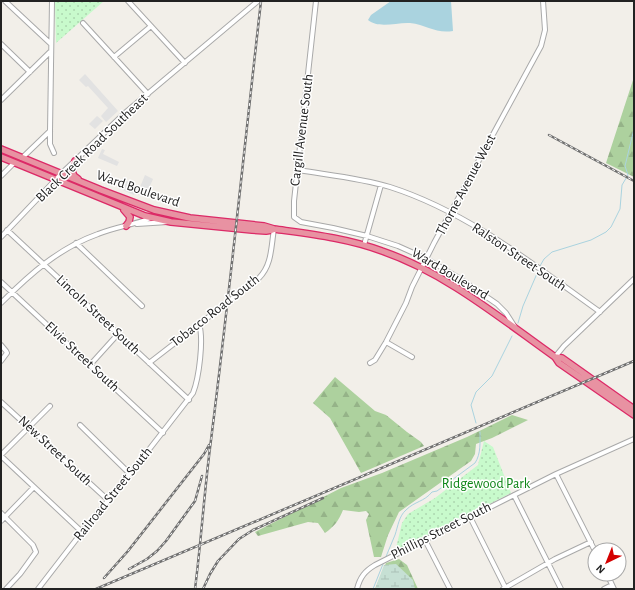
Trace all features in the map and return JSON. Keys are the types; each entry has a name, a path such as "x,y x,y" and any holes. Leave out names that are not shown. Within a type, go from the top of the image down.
{"highway":[{"name":"Ward Boulevard","path":"1,149 123,208 151,217 171,222 252,230 266,231 274,229"},
{"path":"1,156 105,196 127,201"},
{"name":"Ward Boulevard","path":"1,156 14,163 86,184 127,201 165,213 190,218 264,226 274,229 323,236 364,245 393,255 422,268 460,290 555,357 559,363 634,415"},
{"path":"75,161 72,174 76,178 83,180 86,184"},
{"path":"123,208 130,217 126,226"},
{"path":"151,217 165,213"},
{"name":"Ward Boulevard","path":"555,357 562,358 634,409"}],"street":[{"path":"5,1 51,44"},
{"path":"52,1 50,52 50,144 54,153"},
{"path":"128,1 185,62"},
{"name":"Black Creek Road Southeast","path":"2,235 58,177 123,116 258,1"},
{"name":"Cargill Avenue South","path":"316,1 293,214 294,217 301,222 325,226"},
{"name":"Thorne Avenue West","path":"370,363 375,360 386,342 406,303 412,287 541,46 545,30 543,1"},
{"path":"83,23 148,94"},
{"path":"114,57 150,26"},
{"path":"1,44 30,72"},
{"path":"1,100 50,52"},
{"path":"1,93 6,96"},
{"path":"22,158 50,131"},
{"path":"1,176 14,163"},
{"name":"Ralston Street South","path":"298,170 382,185 438,206 490,236 600,312"},
{"path":"364,245 382,185"},
{"path":"1,303 44,263 76,243 98,234 135,224 151,217"},
{"path":"135,224 171,222"},
{"path":"323,236 325,226 367,236 398,246 427,259 459,278 497,304 506,313 517,330"},
{"name":"Tobacco Road South","path":"149,363 264,273 269,263 274,229"},
{"name":"Lincoln Street South","path":"7,230 44,263 188,400"},
{"path":"76,243 142,306"},
{"path":"555,357 564,346 634,279"},
{"name":"Elvie Street South","path":"1,282 162,433"},
{"name":"Railroad Street South","path":"38,589 194,393 198,378 202,335 199,324"},
{"path":"90,365 118,334"},
{"path":"386,342 412,357"},
{"path":"1,345 7,353 1,361"},
{"name":"New Street South","path":"1,402 108,500"},
{"path":"50,406 1,456 82,532"},
{"path":"80,425 130,474"},
{"name":"Phillips Street South","path":"357,589 360,578 375,564 556,474 634,439"},
{"path":"556,474 591,542"},
{"path":"1,521 3,515 34,487"},
{"path":"514,495 561,589"},
{"path":"3,515 35,547 36,552 20,574 6,589"},
{"path":"470,517 505,589 548,563 587,544"},
{"path":"425,540 450,589"},
{"path":"604,589 613,587"}],"green space":[{"path":"55,1 104,1 56,43"},
{"path":"634,77 634,177 606,163"},
{"path":"335,377 375,411 386,415 421,442 424,446 361,473 330,418 313,403"},
{"path":"512,415 528,420 492,438 476,444 475,454 471,461 399,512 388,535 381,557 374,557 366,520 369,514 366,511 359,512 343,510 336,523 325,533 318,523 308,522 258,536 255,532 341,488 382,473 467,437"},
{"name":"Ridgewood Park","path":"484,441 493,447 511,493 395,552 402,523 408,514 435,498 478,465"},
{"path":"399,559 407,565 418,589 375,589 386,563"},
{"path":"396,564 413,580 415,589 375,589 384,565"}],"shaded area":[{"path":"85,74 118,111 106,122 101,116 108,108 88,86 86,87 79,80"},
{"path":"97,116 103,121 95,129 89,124"},
{"path":"102,149 105,150 103,154 119,162 117,166 98,158"},
{"path":"145,175 153,179 145,197 135,193 134,195 118,188 122,179 140,187"}],"water":[{"path":"391,1 451,1 453,31 447,32 436,30 410,23 383,25 372,23 368,20 371,15"}],"waterway":[{"path":"540,266 544,259 552,252 591,240 606,232 611,227 620,209 622,185 628,175 625,166 634,129"},
{"path":"518,323 523,306 539,269"},
{"path":"476,423 471,405 476,392 492,376 512,336"},
{"path":"385,559 400,518 404,512 409,507 426,498 432,492 437,491 475,463 479,452 480,432"},
{"path":"373,589 383,564"}],"railway":[{"path":"195,589 261,1"},
{"path":"549,135 634,181"},
{"path":"96,589 634,361"},
{"path":"104,578 128,551 204,454 209,445"},
{"path":"129,569 147,559 166,541 195,501 202,476"},
{"path":"203,589 218,561 239,539 253,530 323,498"}]}
